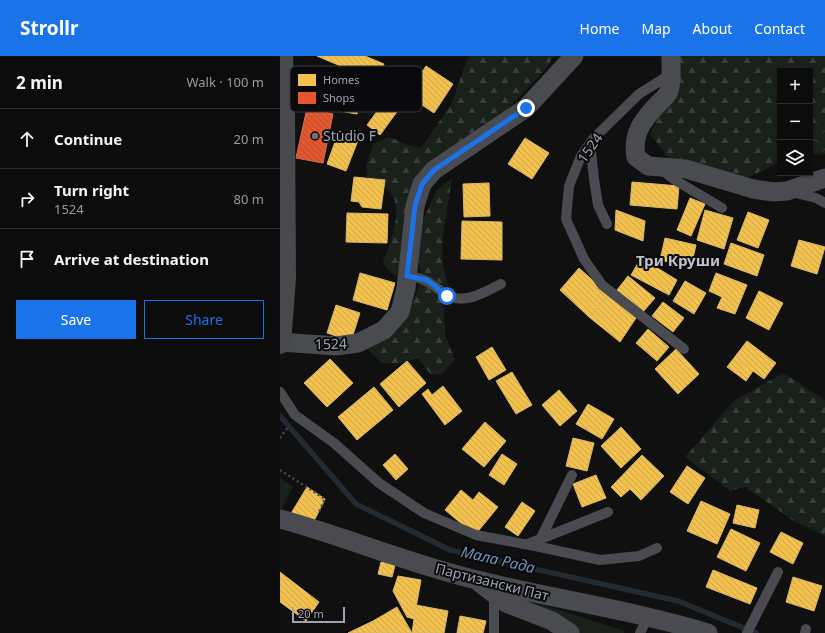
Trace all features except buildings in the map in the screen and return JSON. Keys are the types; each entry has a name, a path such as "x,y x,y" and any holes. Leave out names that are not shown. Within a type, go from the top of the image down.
{"main road":[{"path":"280,342 285,278 282,202 285,61"}],"street":[{"name":"1524","path":"280,342 336,346 358,343 384,330 400,312 406,288 415,206 422,184 434,170 526,108 574,56"},
{"name":"1524","path":"671,65 668,94 645,117 635,137 634,146 636,157 648,166 686,169 753,189 774,192 787,191 825,178"},
{"name":"Партизански Пат","path":"280,519 311,527 400,557 476,580 644,625 708,633"},
{"path":"476,580 506,604 552,621 570,633"}],"lane":[{"name":"1524","path":"671,65 594,138 581,156 569,186 566,219 584,259 602,285 684,349"},
{"path":"590,143 598,205 607,224"},
{"path":"659,167 675,180 722,208"},
{"name":"1524","path":"787,191 816,198 825,203"},
{"path":"407,276 427,280 447,296 462,299 476,296 501,284"},
{"path":"280,392 295,415 334,443 379,483 424,513 476,535 528,544 600,560 639,556 657,548"},
{"path":"540,540 572,475"},
{"path":"528,544 608,512"},
{"path":"747,633 778,572"},
{"path":"494,595 494,633"}],"path":[{"path":"280,470 325,499 311,527"}],"green space":[{"path":"470,56 554,56 544,71 498,119 432,166 400,272 396,276 387,269 383,262 395,225 396,205 393,197 386,188 368,181 366,167 373,144 389,137 408,145 421,148 452,103 466,62"},
{"path":"678,56 825,56 825,123 813,124 813,68 777,68 777,163 743,180 670,160 650,134 677,81"},
{"path":"825,123 825,154 813,155 813,124"},
{"path":"452,178 443,236 442,261 448,287 421,273 417,253 422,223 436,191"},
{"path":"421,281 436,291 444,309 445,334 455,360 442,374 431,375 418,358 399,363 382,363 368,350 392,331 404,318 412,305"},
{"path":"784,373 825,400 825,536 794,521 745,487 730,491 685,457 735,400"},
{"path":"280,478 293,487 280,512"},
{"path":"500,594 556,609 625,631 624,633 570,633"}],"waterway":[{"name":"Мала Рада","path":"280,416 356,504 450,550 678,601 756,633"}],"place":[{"name":"Studio F","path":"315,136"}],"district":[{"name":"Три Круши","path":"678,261"}],"route":[{"path":"447,296 427,280 407,276 415,206 422,184 434,170 526,108"}]}
